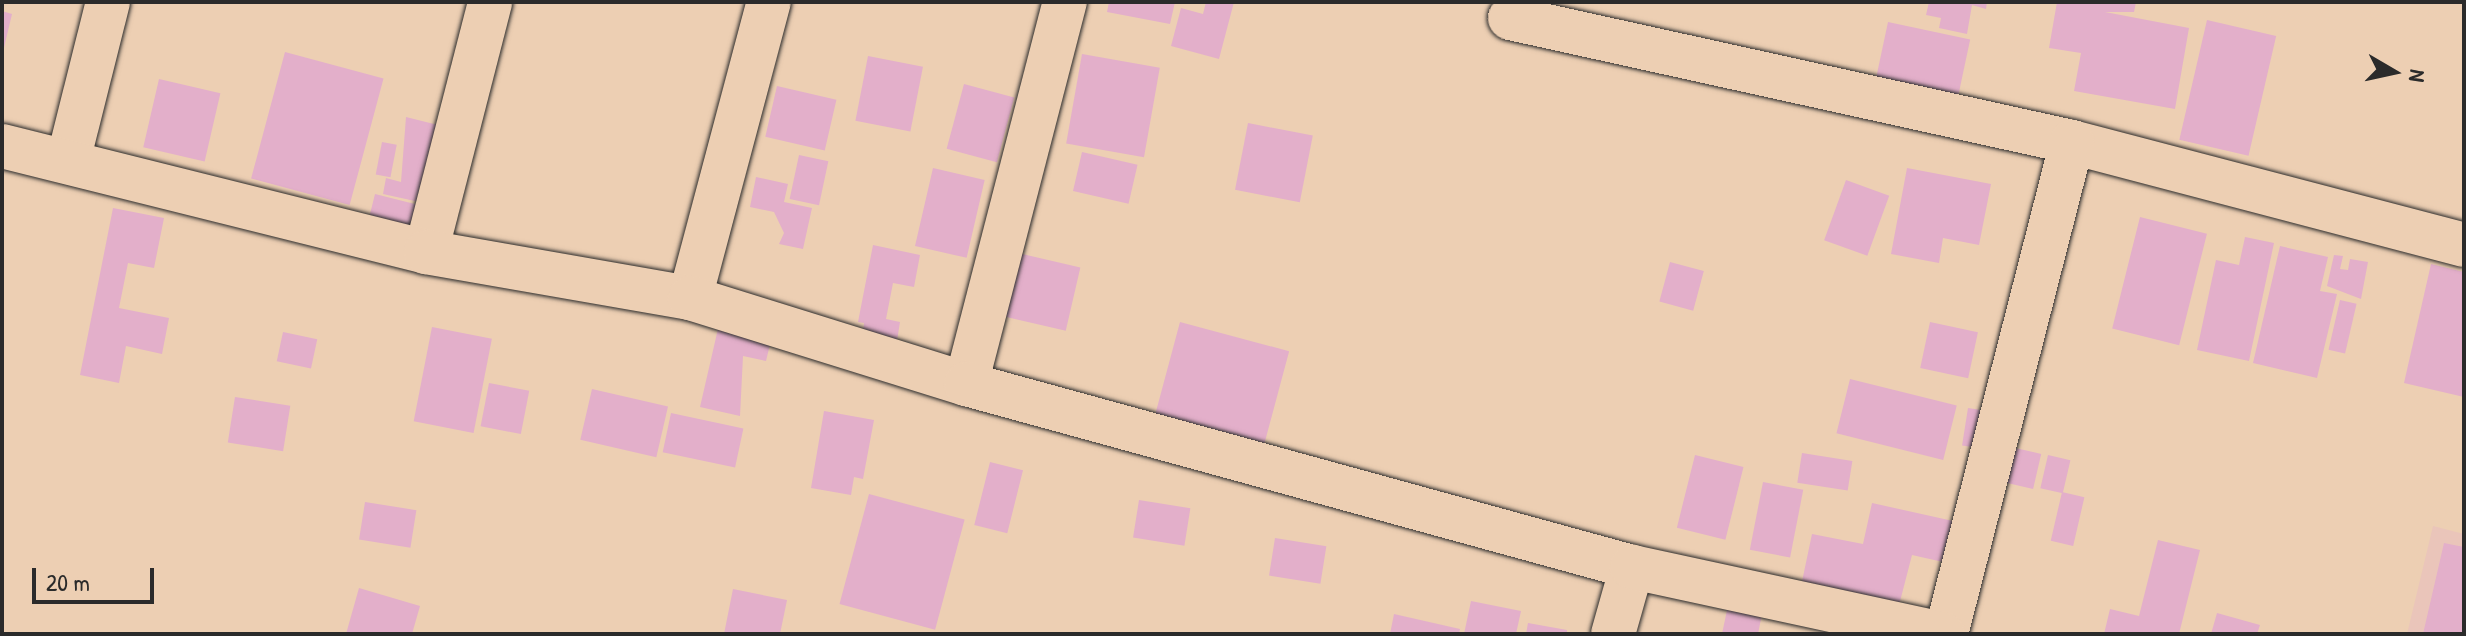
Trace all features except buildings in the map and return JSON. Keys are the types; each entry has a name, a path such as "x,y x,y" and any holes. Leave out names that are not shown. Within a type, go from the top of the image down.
{"street":[{"path":"68,161 108,2"},
{"path":"426,252 490,2"},
{"path":"690,298 769,2"},
{"path":"966,384 1065,2"},
{"path":"1510,18 2072,142 2464,245"},
{"path":"2,146 426,252 690,298 966,384 1632,567 1944,634 2072,142"},
{"path":"1613,634 1632,567"}],"shaded area":[{"path":"2433,526 2464,534 2464,634 2407,634"}]}
